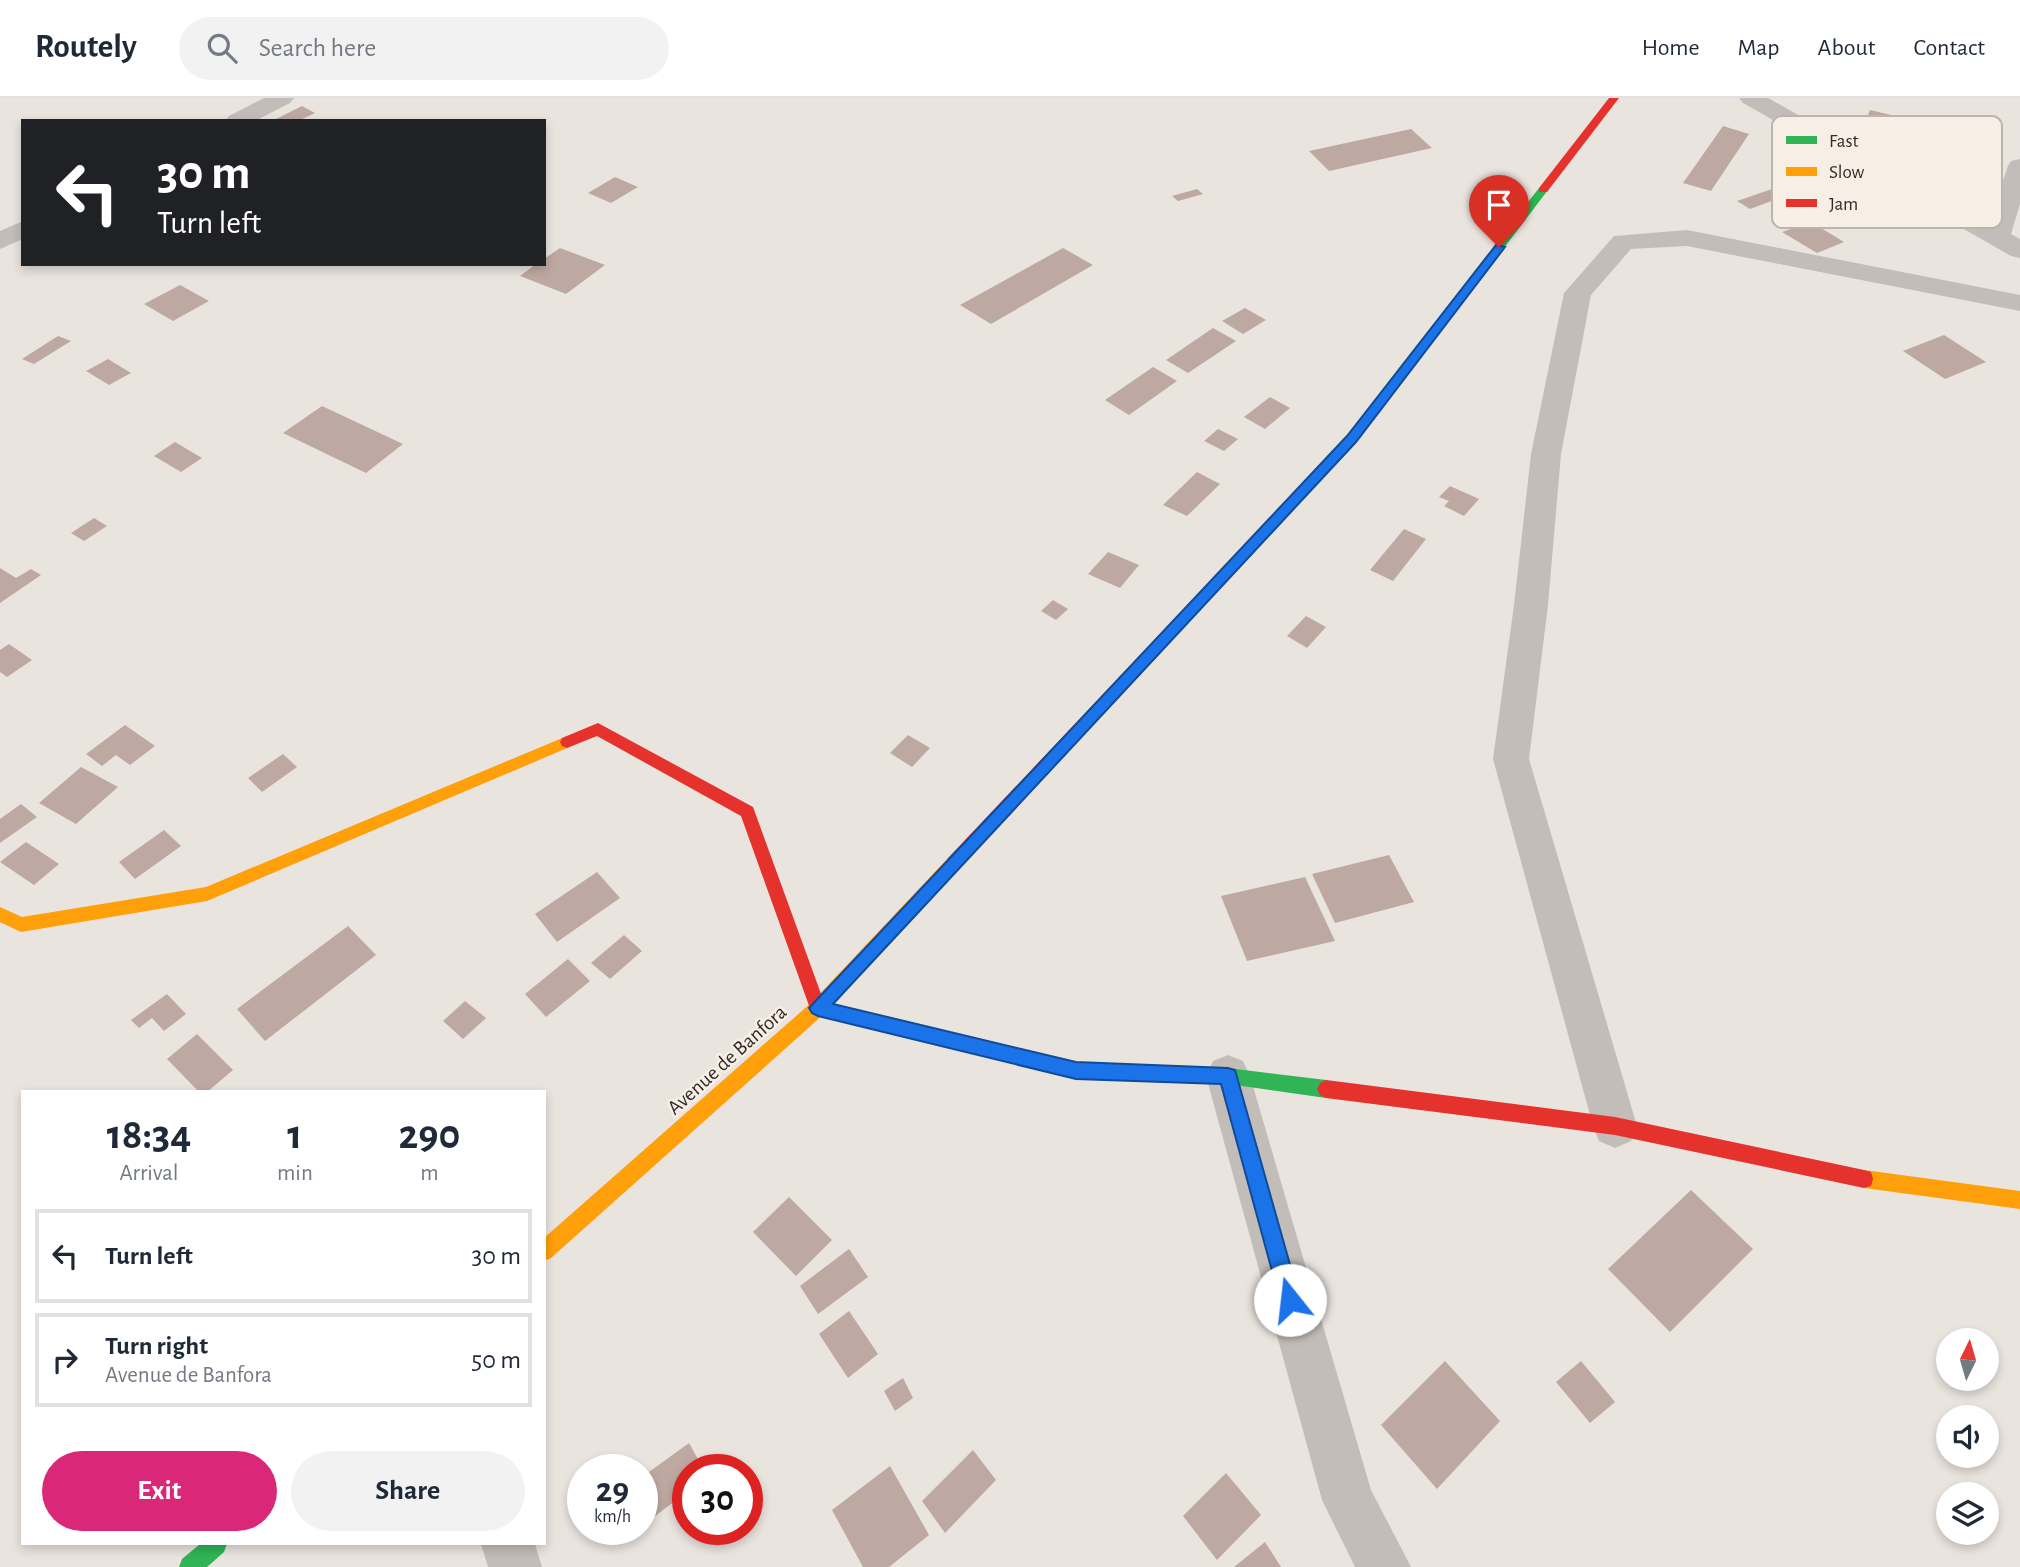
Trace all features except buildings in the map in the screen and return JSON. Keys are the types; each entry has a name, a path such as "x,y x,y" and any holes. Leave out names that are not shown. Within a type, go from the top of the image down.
{"main road":[{"name":"Avenue de Banfora","path":"546,1249 818,1008 1352,439 1614,98"},
{"path":"0,914 21,925 207,894 598,729 747,812 818,1008 1076,1070 1228,1076 1615,1126 1885,1184 2020,1200"},
{"path":"190,1567 215,1545"}],"street":[{"path":"241,119 282,98"},
{"path":"1751,98 1782,116"},
{"path":"2002,221 2020,166"},
{"path":"1982,228 2020,250"},
{"path":"1997,236 2000,228"},
{"path":"0,241 21,230"},
{"path":"1615,1126 1511,759 1546,454 1578,293 1623,242 1687,238 2020,303"},
{"path":"1228,1076 1348,1500 1384,1567"},
{"path":"508,1545 515,1567"}],"traffic: fast":[{"path":"1183,619 1352,439 1543,190"},
{"path":"1004,1053 1076,1070 1228,1076 1326,1089"},
{"path":"190,1567 215,1545"}],"traffic: slow":[{"path":"0,914 21,925 207,894 567,742"},
{"path":"546,1249 818,1008 954,863"},
{"path":"1864,1179 2020,1200"}],"traffic: jam":[{"path":"1543,190 1614,98"},
{"path":"954,863 1183,619"},
{"path":"567,742 598,729 747,812 818,1008 1004,1053"},
{"path":"1326,1089 1615,1126 1864,1179"}],"route":[{"path":"1290,1300 1228,1076 1076,1070 818,1008 1352,439 1499,247"}]}
